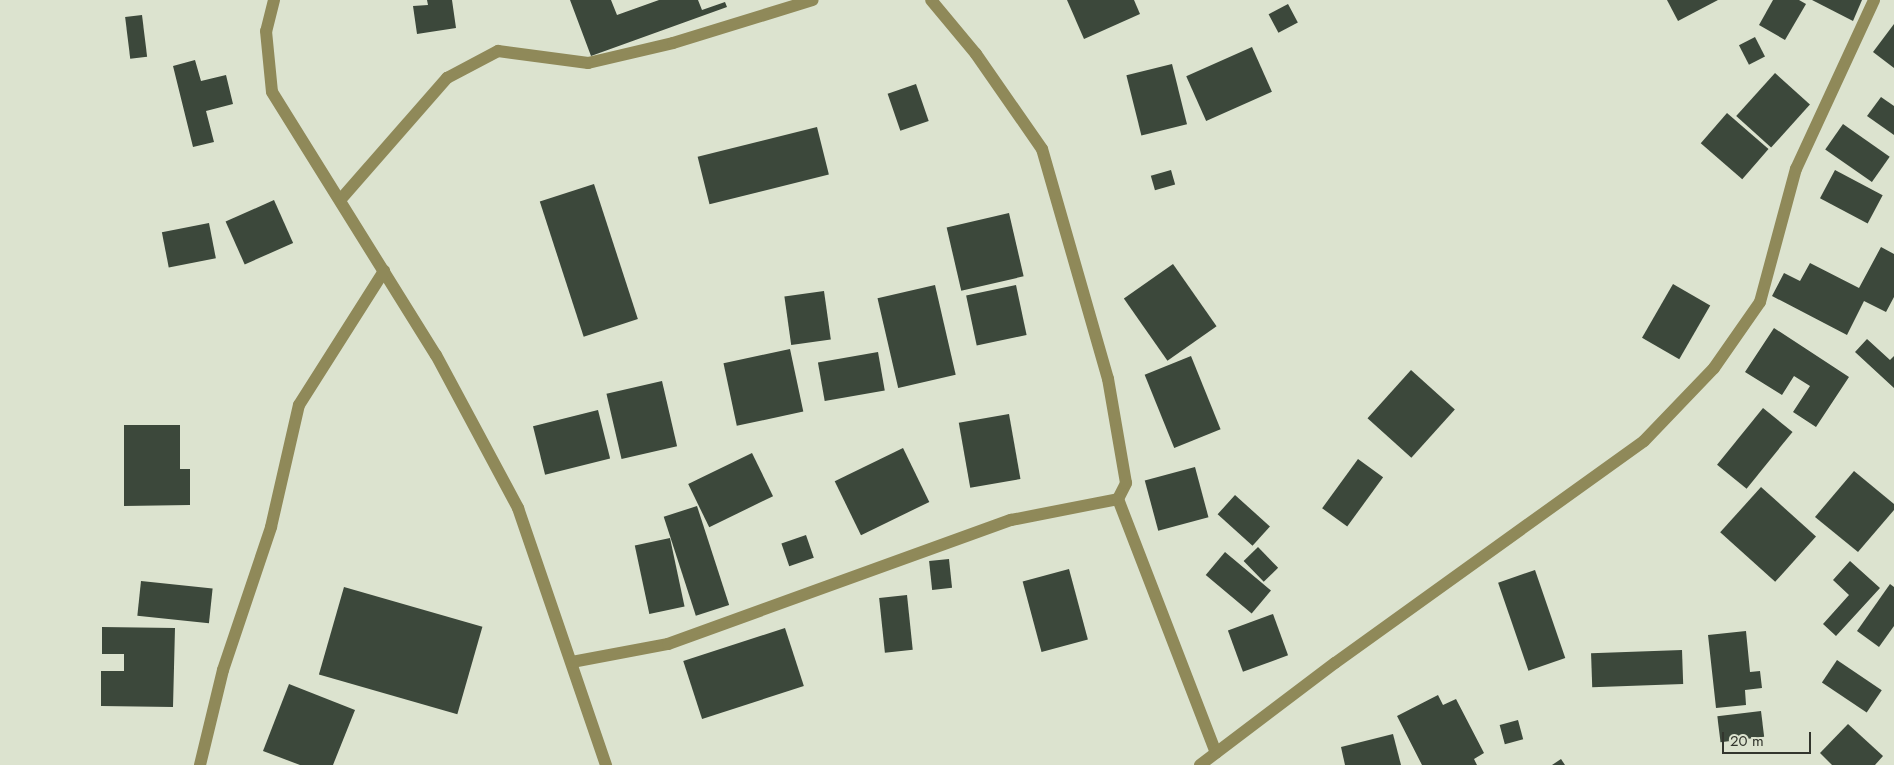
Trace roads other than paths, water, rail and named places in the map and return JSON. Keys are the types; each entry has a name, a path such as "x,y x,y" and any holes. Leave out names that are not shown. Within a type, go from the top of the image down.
{"street":[{"path":"274,0 266,31 272,92 341,199 436,355 518,508 606,765"},
{"path":"341,199 447,78 498,51 588,63 673,43 812,0"},
{"path":"931,0 976,54 1042,149 1108,380 1126,483 1118,499 1216,753"},
{"path":"1200,765 1335,663 1644,441 1714,368 1760,302 1796,169 1874,0"},
{"path":"200,765 223,670 271,527 299,405 384,271"},
{"path":"572,662 668,644 1011,520 1118,499"}]}
